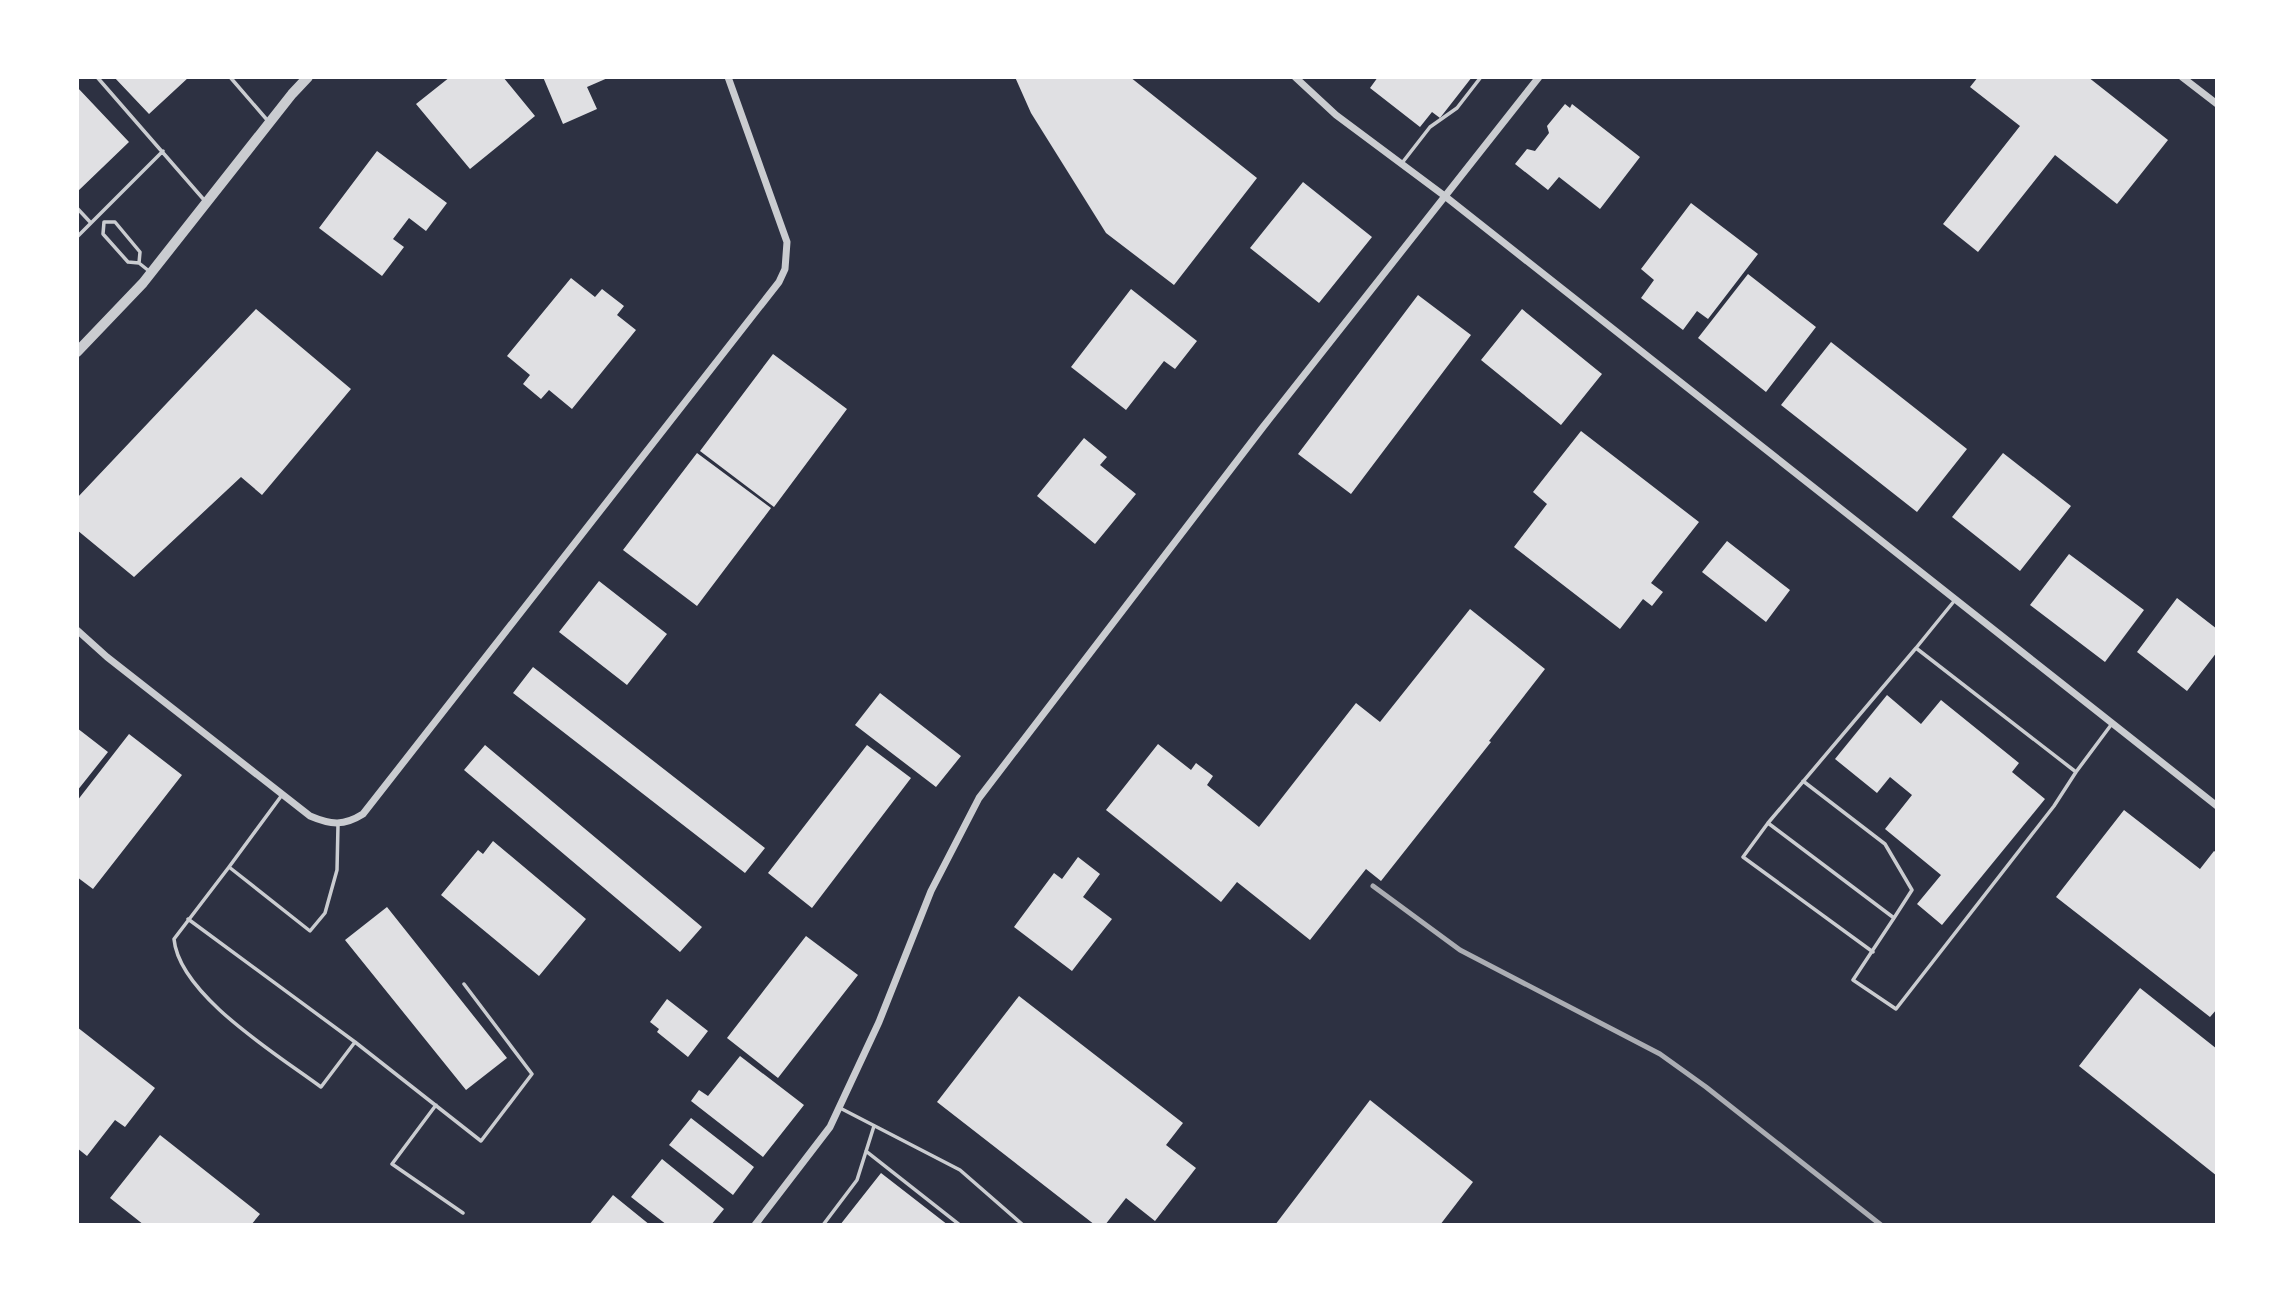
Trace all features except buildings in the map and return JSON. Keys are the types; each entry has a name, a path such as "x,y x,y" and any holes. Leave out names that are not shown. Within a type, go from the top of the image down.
{"street":[{"path":"77,352 151,273 308,77"},
{"path":"77,630 107,657 310,816 338,824 363,814 779,282 785,269 787,242 728,77"},
{"path":"1295,77 1336,115 1446,197 2217,806"},
{"path":"755,1225 830,1128 879,1022 931,891 979,798 1263,427 1539,77"},
{"path":"2182,77 2217,104"}],"lane":[{"path":"97,77 206,203"},
{"path":"230,77 270,122"},
{"path":"1402,163 1430,127 1457,108 1481,77"},
{"path":"77,237 163,151"},
{"path":"77,208 91,223"},
{"path":"99,215 104,222 103,234 128,262 139,263 151,273"},
{"path":"104,222 115,222 140,252 139,263"},
{"path":"1873,952 1743,858 1768,822 1955,600"},
{"path":"1916,648 2076,772"},
{"path":"1803,781 1885,844 1912,890 1853,980 1896,1009 2054,806 2113,723"},
{"path":"282,794 174,939 175,952 186,974 225,1015 321,1087 355,1042"},
{"path":"1768,822 1894,918"},
{"path":"229,867 310,931 325,913 337,870 338,824"},
{"path":"188,919 355,1042 481,1140 532,1074 464,984"},
{"path":"436,1105 392,1164 463,1213"},
{"path":"839,1108 960,1170 1023,1225"},
{"path":"823,1225 858,1181 874,1126"},
{"path":"866,1151 960,1225"}],"railway":[{"path":"1373,886 1460,950 1660,1054 1881,1225"}]}
